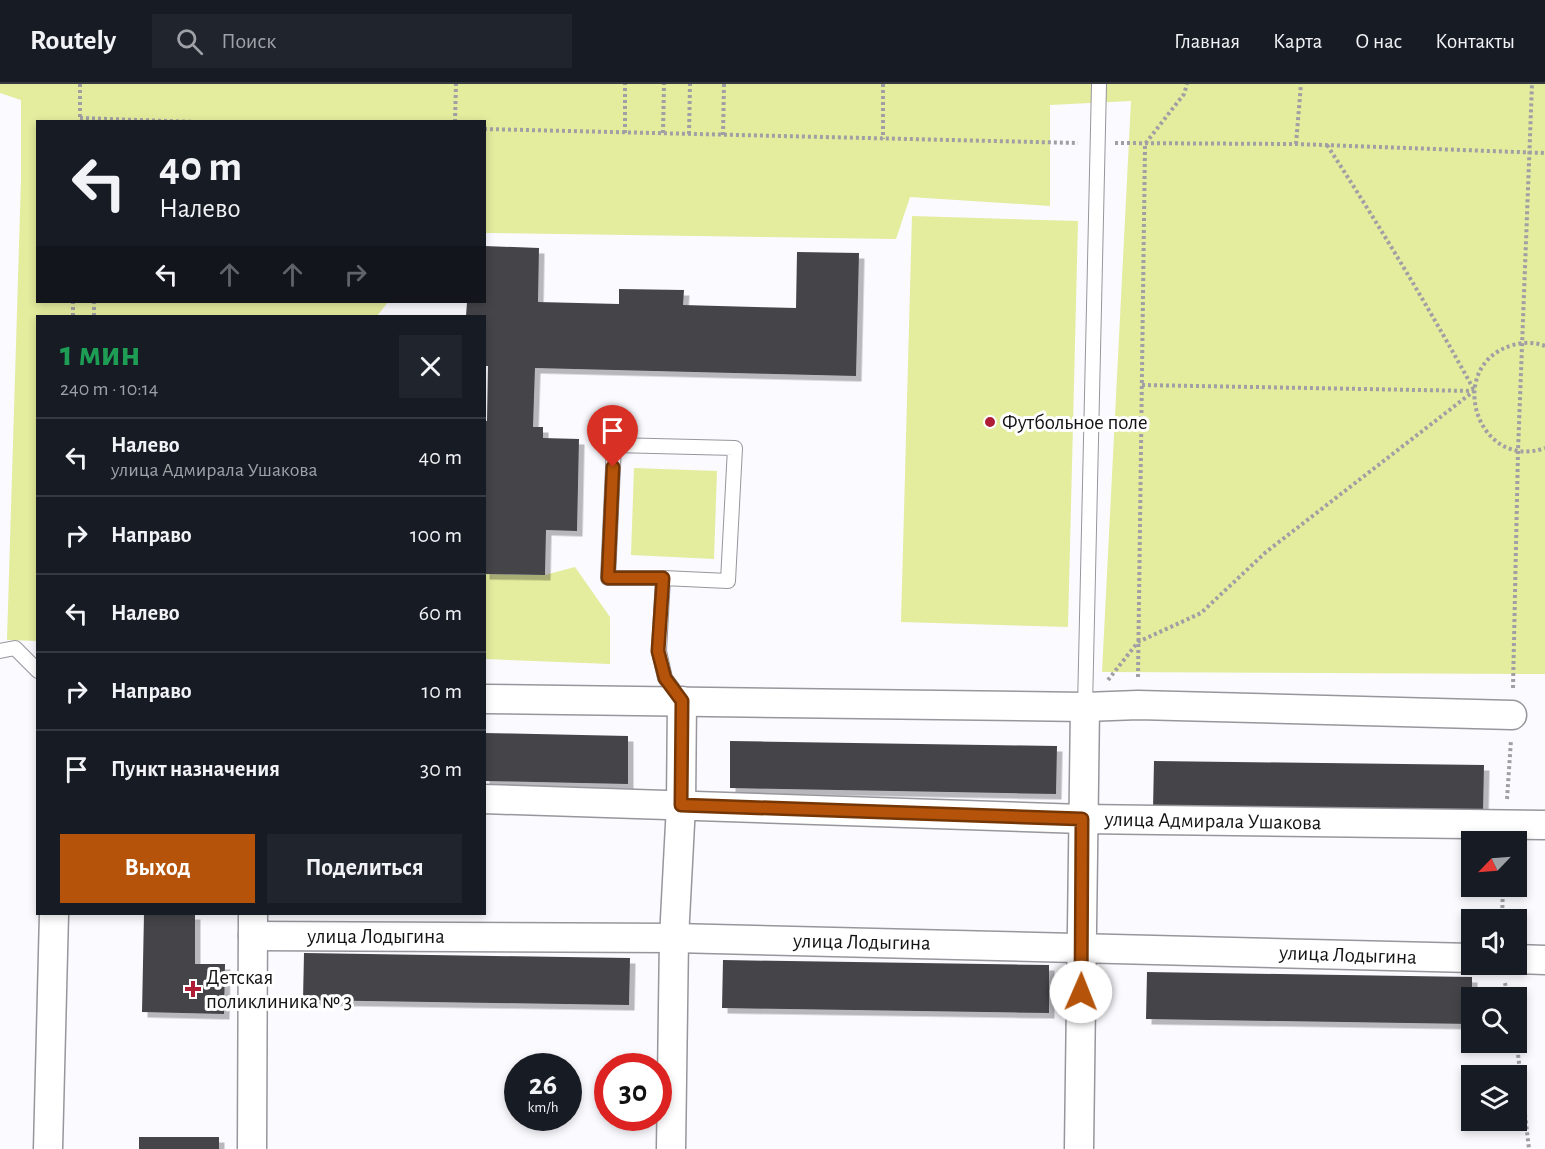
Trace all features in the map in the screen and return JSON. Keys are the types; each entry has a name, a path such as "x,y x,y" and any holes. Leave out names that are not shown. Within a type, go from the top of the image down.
{"street":[{"path":"486,699 1085,707 1138,705 1512,715"},
{"path":"671,1149 674,938 681,805 682,701"},
{"path":"1079,1149 1085,707"},
{"name":"улица Адмирала Ушакова","path":"486,799 1082,819 1545,825"},
{"path":"48,1149 54,915"},
{"path":"252,1149 253,925"},
{"name":"улица Лодыгина","path":"253,925 1461,958"},
{"path":"1527,959 1545,960"}],"lane":[{"path":"1085,707 1098,84"},
{"path":"614,445 735,448 728,581 663,578 608,578 614,445"},
{"path":"663,578 658,651 665,678 682,701"},
{"path":"0,651 15,648 36,669"}],"path":[{"path":"80,84 80,120 100,120"},
{"path":"455,120 456,84"},
{"path":"625,133 626,84"},
{"path":"663,134 664,84"},
{"path":"689,134 690,84"},
{"path":"723,135 724,84"},
{"path":"883,84 883,139"},
{"path":"1138,705 1145,144 1184,94 1187,84"},
{"path":"1296,144 1300,84"},
{"path":"1505,824 1512,715 1518,451 1532,84"},
{"path":"486,129 1145,144 1296,144 1545,153"},
{"path":"1327,145 1431,312 1474,391"},
{"path":"1545,346 1522,343 1504,348 1489,358 1479,373 1474,391 1474,407 1480,423 1496,440 1518,451 1537,451 1545,448"},
{"path":"1142,385 1474,391"},
{"path":"1085,707 1138,642 1202,613 1266,552 1474,391"},
{"path":"1518,1053 1529,1149"}],"green space":[{"path":"0,84 1545,84 1545,674 1102,672 1131,101 1050,105 1050,206 910,197 896,239 486,233 486,120 36,120 36,303 387,303 378,315 36,315 36,641 7,640 21,180 21,100 0,93"},
{"name":"Футбольное поле","path":"912,216 1078,221 1068,627 901,622"},
{"path":"634,468 717,471 714,559 631,555"},
{"path":"575,567 610,617 610,664 486,659 486,574 545,575"}],"building":[{"path":"486,246 539,248 538,302 619,304 619,289 684,290 683,305 796,308 797,252 859,253 856,376 535,368 533,427 543,427 543,438 579,439 577,531 546,530 545,575 486,574 488,366 486,366 486,315 466,315 467,303 486,303"},
{"path":"486,733 628,736 628,784 486,781"},
{"path":"730,741 1057,746 1056,794 730,788"},
{"path":"1154,761 1484,765 1483,813 1153,809"},
{"path":"144,915 195,915 195,964 225,964 224,1014 142,1012"},
{"path":"304,953 630,958 629,1005 303,1000"},
{"path":"723,960 1049,965 1049,1013 722,1008"},
{"path":"1147,972 1472,977 1472,987 1461,987 1461,1024 1146,1019"},
{"path":"139,1137 219,1137 219,1149 139,1149"}],"place":[{"name":"Футбольное поле","path":"990,422"},
{"name":"Детская поликлиника № 3","path":"193,989"}],"route":[{"path":"613,467 608,578 663,578 658,651 665,678 682,701 681,805 1082,819 1081,992"}]}
